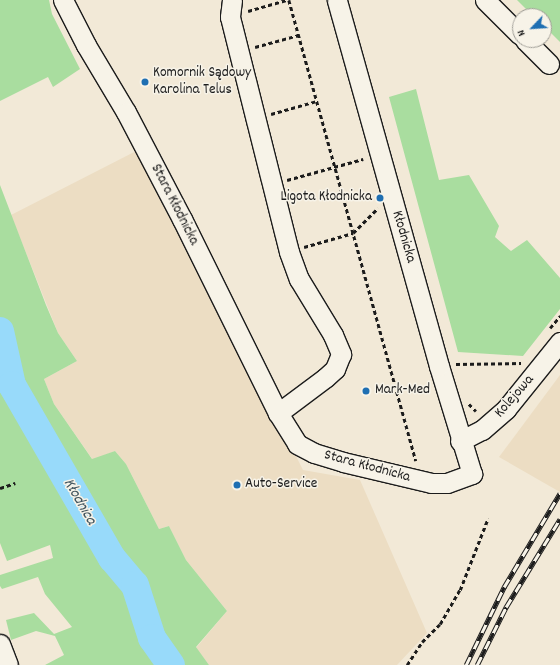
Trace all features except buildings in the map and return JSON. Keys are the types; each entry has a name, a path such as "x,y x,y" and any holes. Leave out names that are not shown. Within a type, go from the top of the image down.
{"street":[{"name":"Stara Kłodnicka","path":"63,0 182,219 278,413 297,444 314,453 421,481 442,484 472,474"},
{"name":"Kłodnicka","path":"337,0 460,441 472,474"},
{"path":"485,0 512,27"},
{"path":"231,8 239,52 289,252 299,279 333,335 341,354 336,368 278,413"},
{"path":"533,48 548,64"},
{"name":"Kolejowa","path":"460,441 482,430 506,409 560,342"},
{"path":"0,644 8,665"}],"path":[{"path":"231,8 263,5 286,0"},
{"path":"289,0 421,481"},
{"path":"239,52 299,35"},
{"path":"255,119 291,110 317,101"},
{"path":"271,184 310,175 335,166 370,157"},
{"path":"289,252 327,242 353,233 383,203"},
{"path":"455,364 523,364"},
{"path":"0,488 15,483"},
{"path":"407,665 422,642 440,624 460,590 488,518"}],"shaded area":[{"path":"142,148 303,470 360,480 427,633 397,665 209,665 196,648 227,611 186,560 169,526 159,529 126,464 115,451 93,460 54,404 44,379 77,361 58,333 11,215"},
{"path":"560,375 560,492 499,457"}],"green space":[{"path":"0,0 49,0 52,14 80,69 53,87 48,77 0,101"},
{"path":"517,0 560,0 560,42 552,34 552,8 525,8"},
{"path":"416,89 439,180 469,175 499,226 495,237 511,251 527,240 560,278 560,309 523,356 458,352 389,97"},
{"path":"0,185 58,333 77,361 44,379 54,404 92,459 115,451 126,464 159,529 169,526 186,560 227,611 196,647 209,665 45,665 64,655 55,636 36,631 11,640 6,620 34,613 54,634 72,627 45,594 38,577 2,589 0,586 0,575 53,558 50,545 7,561 0,543"}],"waterway":[{"name":"Kłodnica","path":"0,331 12,385 112,558 135,585 152,638 171,665"}],"railway":[{"path":"466,665 504,587 560,493"},
{"path":"477,665 506,607 560,519"}],"place":[{"name":"Komornik Sądowy Karolina Telus","path":"145,82"},
{"name":"Ligota Kłodnicka","path":"380,198"},
{"name":"Mark-Med","path":"366,391"},
{"name":"Auto-Service","path":"237,485"}]}
